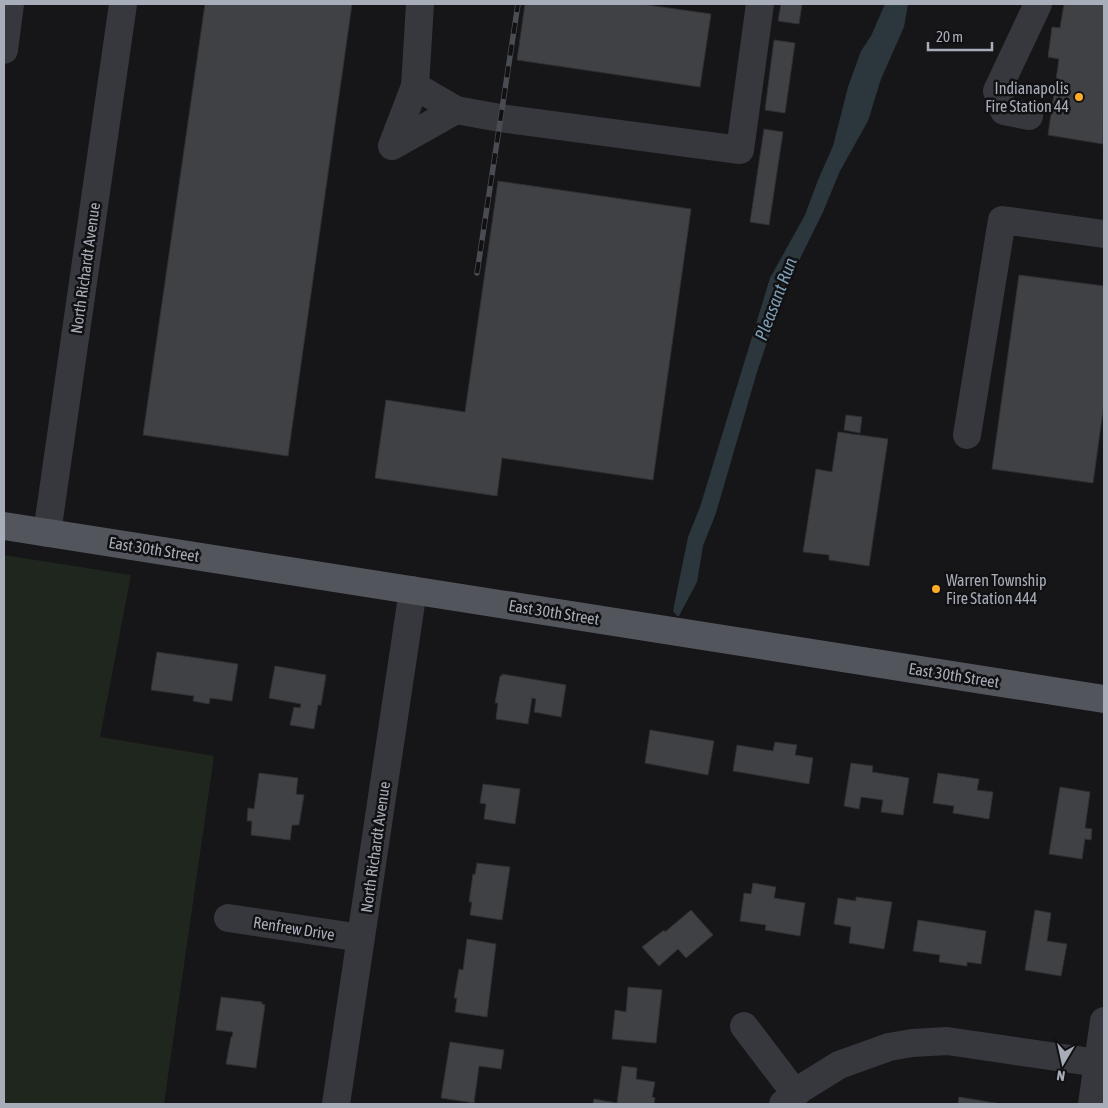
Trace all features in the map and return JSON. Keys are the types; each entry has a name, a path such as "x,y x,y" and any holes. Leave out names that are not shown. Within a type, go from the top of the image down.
{"main road":[{"name":"East 30th Street","path":"4,526 1104,699"}],"street":[{"path":"4,50 10,4"},
{"name":"North Richardt Avenue","path":"47,533 123,4"},
{"path":"420,4 415,86 392,146 456,110"},
{"path":"415,86 456,110 500,118 740,150 760,4"},
{"path":"1029,116 1004,111 997,91 1038,4"},
{"path":"967,436 1002,220 1104,234"},
{"name":"North Richardt Avenue","path":"336,1104 413,590"},
{"name":"Renfrew Drive","path":"228,918 361,938"},
{"path":"1092,1104 1104,1021"},
{"path":"744,1026 789,1099 824,1074 855,1058 889,1047 912,1043 947,1040 1098,1063"}],"shaded area":[{"path":"4,555 131,575 100,737 214,756 164,1104 4,1104"}],"water":[{"name":"Pleasant Run","path":"885,4 908,4 904,27 881,79 868,121 840,171 823,212 785,289 757,372 716,513 703,546 697,582 679,616 677,616 673,611 688,537 700,507 770,278 805,215 833,146 848,87 861,51 871,36"}],"building":[{"path":"205,4 352,4 288,456 143,435"},
{"path":"525,4 641,4 711,14 700,87 517,60"},
{"path":"781,4 802,4 799,24 778,21"},
{"name":"Indianapolis Fire Station 44","path":"1064,4 1104,4 1103,144 1048,135 1059,59 1048,57 1052,27 1060,28"},
{"path":"774,40 795,43 785,113 765,110"},
{"path":"764,129 783,132 769,225 750,222"},
{"path":"498,181 691,209 653,480 502,458 497,496 375,478 386,400 465,412"},
{"path":"1019,275 1104,286 1104,403 1093,483 992,469"},
{"path":"846,415 862,417 860,433 844,430"},
{"path":"838,432 888,439 869,566 829,560 829,555 803,552 816,469 832,472"},
{"path":"157,652 238,664 232,701 210,698 209,704 193,701 194,696 151,690"},
{"path":"275,666 326,675 321,705 318,705 314,729 290,725 294,707 300,708 301,704 269,698"},
{"path":"502,674 566,685 561,717 534,712 536,699 532,698 528,724 496,719 498,703 495,703"},
{"path":"650,730 714,741 708,775 645,763"},
{"path":"775,742 797,745 795,755 813,758 809,784 733,771 737,745 773,751"},
{"path":"851,763 873,766 872,772 909,778 903,815 881,812 883,800 861,797 859,809 844,806"},
{"path":"259,773 298,778 296,794 304,795 299,825 292,825 290,840 251,835 252,821 247,821 248,808 254,809"},
{"path":"938,773 979,779 977,790 993,792 989,819 953,813 954,806 933,803"},
{"path":"483,784 520,789 515,824 484,819 486,804 480,803"},
{"path":"1060,787 1090,792 1085,828 1092,829 1091,840 1085,839 1082,859 1049,854"},
{"path":"477,863 510,867 502,920 470,915 472,902 469,902 473,874 475,875"},
{"path":"753,883 776,887 774,898 805,903 800,936 765,930 766,925 740,921 744,893 751,894"},
{"path":"856,897 892,902 884,949 849,943 851,927 834,924 838,898 856,901"},
{"path":"691,910 713,935 686,958 678,949 659,966 642,947 664,930 665,932"},
{"path":"1035,910 1051,913 1047,941 1067,944 1061,976 1025,970"},
{"path":"918,920 986,931 981,964 967,962 967,966 939,962 940,955 913,951"},
{"path":"467,939 496,944 487,1017 455,1012 457,998 454,998 459,969 463,970"},
{"path":"628,987 662,990 656,1043 612,1039 615,1010 626,1012"},
{"path":"221,997 262,1002 265,1005 256,1068 226,1064 233,1032 216,1030"},
{"path":"450,1042 504,1050 501,1069 479,1066 474,1103 441,1098"},
{"path":"622,1066 637,1068 636,1079 655,1082 652,1097 655,1098 654,1104 593,1104 594,1099 617,1103"},
{"path":"959,1097 1001,1104 958,1104"}],"railway":[{"path":"477,273 518,4"}],"place":[{"name":"Indianapolis Fire Station 44","path":"1079,97"},
{"name":"Warren Township Fire Station 444","path":"936,589"}]}
